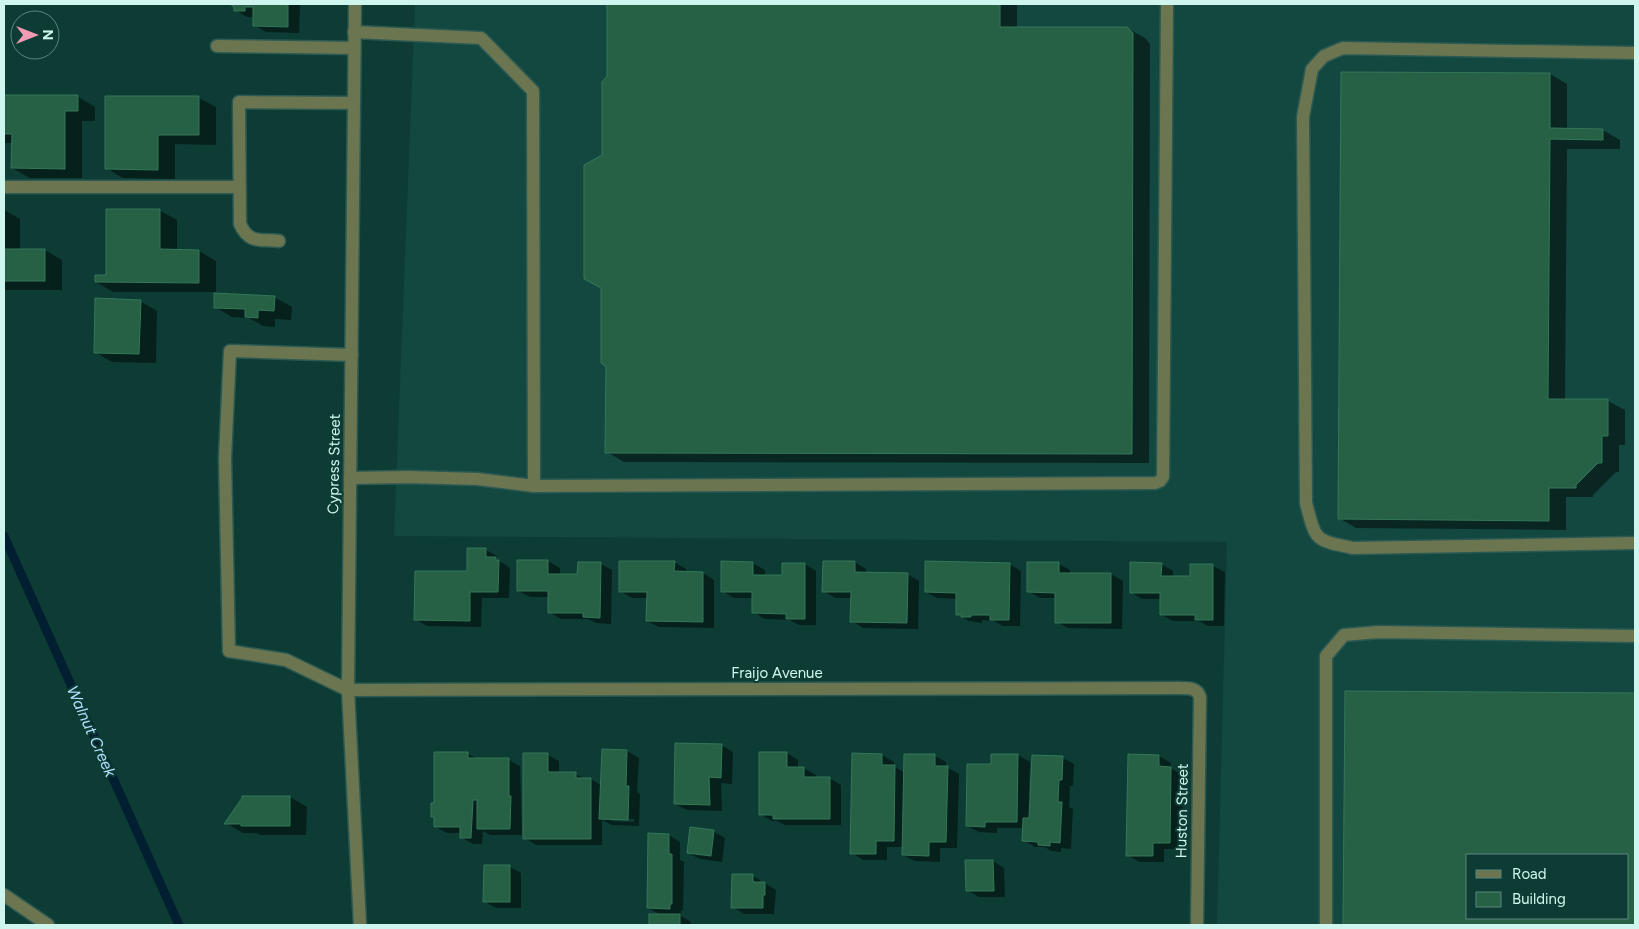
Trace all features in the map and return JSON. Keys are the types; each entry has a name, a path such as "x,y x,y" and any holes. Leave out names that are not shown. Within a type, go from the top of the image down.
{"street":[{"name":"Cypress Street","path":"354,4 348,690 360,925"},
{"path":"350,478 477,479 534,486 1154,483 1160,481 1163,477 1166,6"},
{"path":"354,32 481,38 533,91 534,486"},
{"path":"217,46 354,48"},
{"path":"1635,53 1343,48 1324,56 1312,69 1303,117 1306,502 1314,533 1326,543 1353,548 1635,544"},
{"path":"280,241 251,239 244,234 240,224 239,102 354,103"},
{"path":"4,187 239,187"},
{"path":"348,690 286,660 229,651 225,458 230,351 352,355"},
{"path":"1326,925 1326,656 1344,635 1379,632 1635,636"},
{"name":"Fraijo Avenue","path":"348,690 1180,688 1194,689 1198,692 1200,698"},
{"name":"Huston Street","path":"1197,925 1200,698"},
{"path":"4,895 48,925"}],"shaded area":[{"path":"415,4 1635,4 1635,925 1217,925 1227,542 394,536"}],"building":[{"path":"232,4 288,4 288,27 253,26 253,7 245,7 245,11 234,11"},
{"path":"607,4 1000,4 1000,27 1127,27 1133,33 1132,454 605,453 606,367 601,363 601,288 584,279 584,165 602,155 602,82 607,76"},
{"path":"1341,72 1550,73 1550,128 1603,129 1603,140 1550,139 1548,399 1608,399 1608,436 1602,436 1602,463 1598,463 1576,485 1576,488 1549,488 1549,521 1338,519"},
{"path":"4,95 78,95 78,111 65,111 65,169 11,168 12,134 4,134"},
{"path":"105,96 199,96 199,135 158,135 158,170 105,169"},
{"path":"106,209 160,209 160,249 199,250 199,283 95,282 95,275 106,275"},
{"path":"4,249 45,249 45,281 4,281"},
{"path":"214,293 275,296 274,311 258,310 258,318 245,317 245,309 214,308"},
{"path":"95,298 141,300 139,354 94,353"},
{"path":"467,548 486,548 486,557 496,557 496,560 499,560 498,592 470,592 470,621 414,620 415,571 467,571"},
{"path":"517,560 548,560 548,574 577,574 578,562 601,562 600,618 583,617 583,613 548,613 548,591 517,591"},
{"path":"619,561 675,561 674,571 703,572 703,622 646,621 647,592 619,592"},
{"path":"721,561 753,562 753,575 782,575 782,563 805,563 805,619 786,619 786,614 752,613 752,592 721,592"},
{"path":"823,561 855,561 855,572 908,573 907,623 850,622 851,592 822,592"},
{"path":"925,561 1010,563 1009,620 990,620 990,615 961,617 961,615 956,615 956,593 925,592"},
{"path":"1027,562 1059,562 1059,573 1111,573 1111,623 1055,623 1055,593 1027,592"},
{"path":"1130,562 1162,563 1161,576 1190,576 1190,564 1213,564 1213,620 1195,620 1195,615 1160,615 1160,593 1130,593"},
{"path":"1345,691 1635,693 1635,925 1343,925"},
{"path":"675,743 722,744 721,778 709,777 710,805 674,804"},
{"path":"602,749 627,750 626,786 629,786 628,820 599,819"},
{"path":"434,752 468,752 468,758 509,758 510,829 477,829 477,800 473,800 471,838 460,838 460,827 434,827 434,817 431,817 431,803 434,803"},
{"path":"759,752 787,752 787,767 804,767 804,777 830,777 830,819 773,819 773,815 759,815"},
{"path":"523,753 548,753 548,772 576,772 576,778 591,778 591,839 523,839"},
{"path":"852,753 882,754 882,765 895,765 894,841 876,841 876,854 850,854"},
{"path":"904,754 935,754 935,766 948,766 946,842 929,842 929,856 902,855"},
{"path":"991,754 1018,754 1017,822 985,822 985,827 966,826 967,764 991,764"},
{"path":"1128,754 1159,755 1159,766 1171,767 1170,843 1153,843 1153,856 1126,856"},
{"path":"1032,755 1063,756 1062,780 1059,780 1058,802 1062,802 1060,843 1050,842 1050,846 1038,845 1038,842 1022,841 1023,818 1029,818"},
{"path":"242,796 290,796 290,826 224,824"},
{"path":"690,827 714,830 711,856 687,853"},
{"path":"648,833 669,834 669,854 672,854 672,904 670,904 670,909 647,908"},
{"path":"965,860 993,860 994,891 966,891"},
{"path":"484,865 510,865 510,902 483,902"},
{"path":"732,874 753,874 753,882 765,882 763,908 731,908"},
{"path":"649,914 680,914 680,925 649,925"}],"waterway":[{"name":"Walnut Creek","path":"4,536 179,925"}]}
